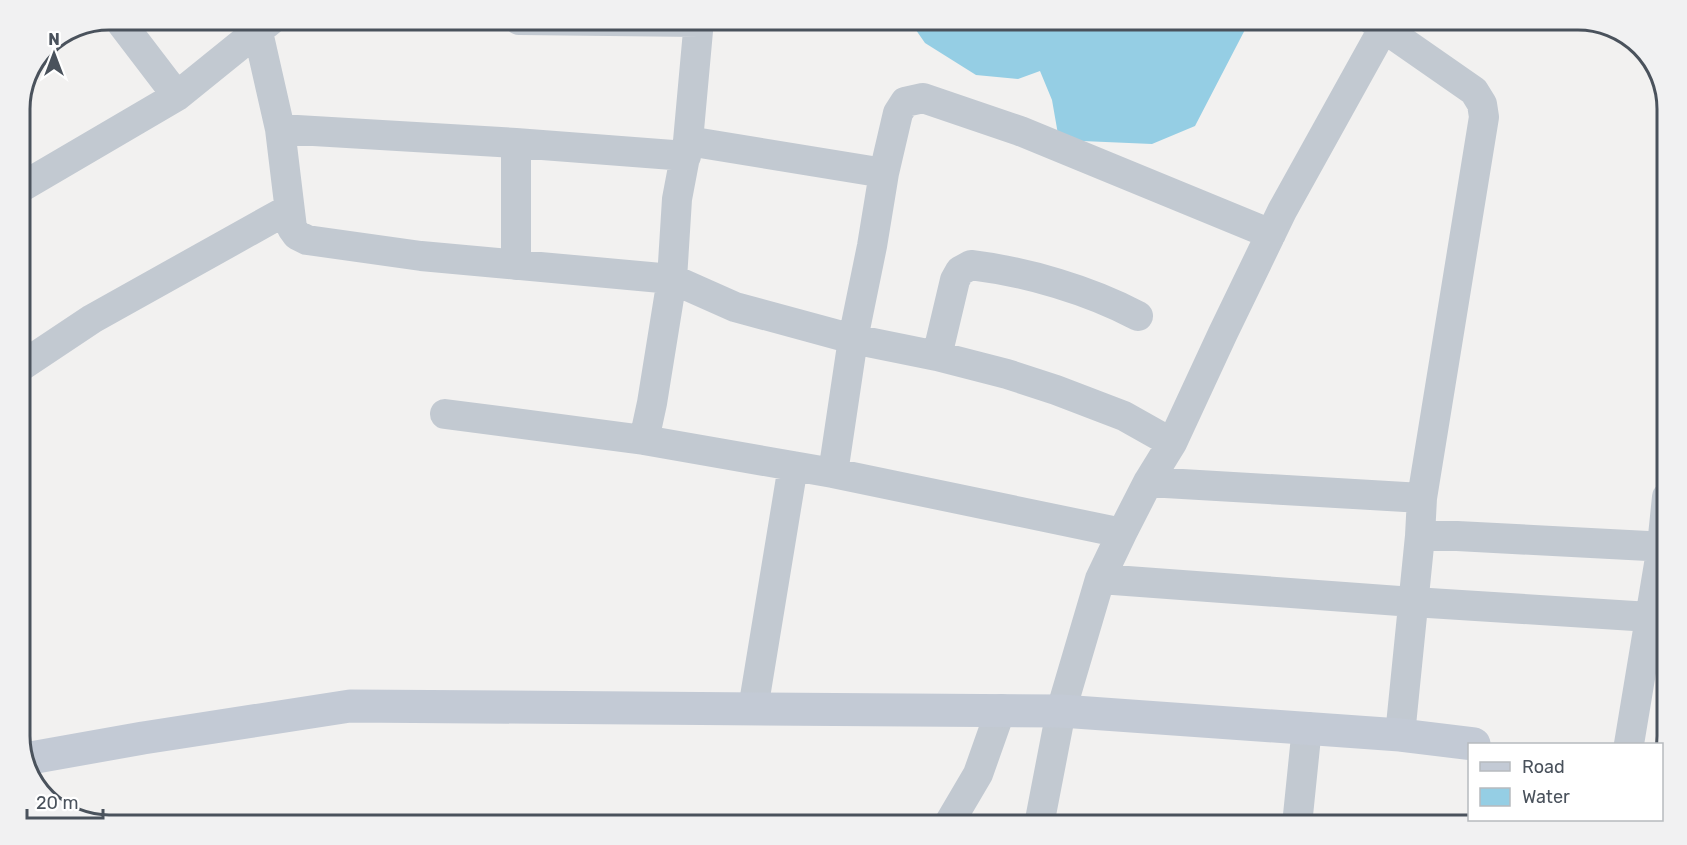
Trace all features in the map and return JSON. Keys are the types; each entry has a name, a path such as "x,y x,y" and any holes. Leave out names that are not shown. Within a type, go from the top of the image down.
{"street":[{"path":"127,30 177,96"},
{"path":"30,182 177,96 260,30"},
{"path":"266,30 292,228 297,235 307,240 421,256 672,279 735,307 853,339 937,356 1007,374 1056,390 1124,416 1172,443"},
{"path":"644,440 672,279 677,200 687,149 698,30"},
{"path":"1041,815 1061,711 1100,579 1148,482 1172,443 1271,234 1376,30"},
{"path":"1391,30 1474,91 1482,104 1484,117 1422,498 1400,735"},
{"path":"833,472 853,339 884,173 898,113 906,102 923,99 1020,131 1271,234"},
{"path":"280,129 516,143 687,149 884,173"},
{"path":"516,143 516,265"},
{"path":"30,360 92,319 289,209"},
{"path":"937,356 955,280 960,272 971,265 1046,280 1118,305 1138,316"},
{"path":"445,414 644,440 833,472 1122,533"},
{"path":"753,709 793,466"},
{"path":"1148,482 1422,498"},
{"path":"1420,537 1457,536 1657,547"},
{"path":"1100,579 1650,617"},
{"path":"1629,743 1657,584"},
{"path":"33,758 351,706 1061,711 1307,727 1468,743"},
{"path":"954,815 978,774 1001,710"},
{"path":"1298,815 1307,727"}],"water":[{"path":"916,30 1245,30 1195,126 1152,144 1059,140 1052,100 1040,71 1018,79 976,75 925,43"}]}
